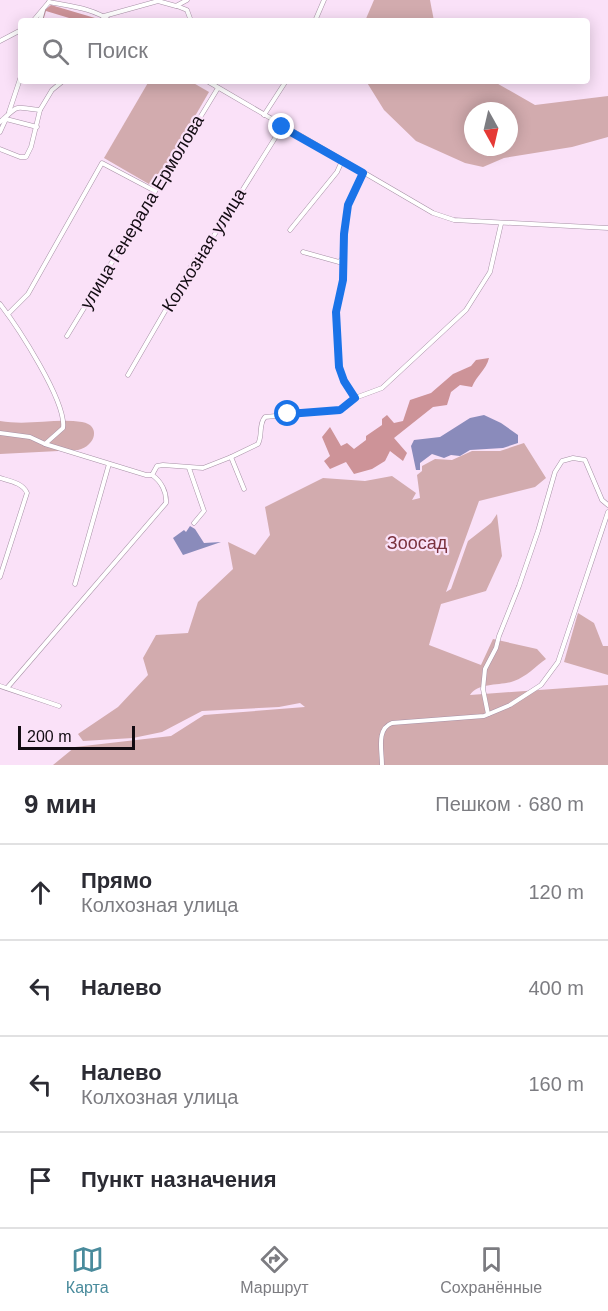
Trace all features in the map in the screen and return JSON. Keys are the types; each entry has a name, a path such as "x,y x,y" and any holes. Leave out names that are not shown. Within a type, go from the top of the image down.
{"street":[{"path":"176,6 187,0"},
{"path":"316,18 324,0"},
{"path":"36,18 49,1 101,18"},
{"path":"107,18 158,1 187,10 190,18"},
{"path":"41,18 44,9"},
{"path":"0,41 18,32"},
{"path":"0,132 18,84"},
{"path":"0,149 26,157 37,127 40,110 52,90 59,84"},
{"path":"212,84 433,213 454,220 608,228"},
{"path":"264,115 284,84"},
{"name":"улица Генерала Ермолова","path":"67,336 218,88"},
{"path":"0,122 9,112 21,106 40,110"},
{"path":"6,119 37,127"},
{"name":"Колхозная улица","path":"128,375 197,256 213,237 282,127"},
{"path":"290,230 337,172 342,161"},
{"path":"8,314 28,294 102,163 155,191"},
{"path":"355,398 344,381 339,367 336,312 343,280 344,234 348,205 363,173"},
{"path":"152,475 157,466 163,465 204,468 258,444 261,438 261,422 265,417 340,410 355,398 382,388 466,310 490,272 501,224"},
{"path":"303,252 339,262 344,258"},
{"path":"0,304 52,389 62,417 63,428 45,444"},
{"path":"0,433 30,437 109,465 146,476 152,475 159,480 166,498 166,503 7,688"},
{"path":"231,457 244,489"},
{"path":"488,714 483,689 485,669 496,648 519,586 555,471 562,461 573,458 585,460 602,500 608,505"},
{"path":"75,584 109,465"},
{"path":"189,468 204,511 194,523"},
{"path":"0,478 20,485 25,488 27,494 0,577"},
{"path":"382,765 381,732 386,725 488,714 510,705 541,685 558,662 608,512"},
{"path":"0,686 58,706"}],"green space":[{"path":"374,0 430,0 433,18 366,18"},
{"path":"147,84 195,84 209,92 154,187 104,158"},
{"path":"368,84 498,84 535,105 608,96 608,137 572,147 518,156 518,102 464,102 464,156 516,156 504,158 483,167 465,163 416,141 384,110"},
{"path":"0,421 82,422 92,427 94,436 89,444 78,450 0,454"},
{"name":"Зоосад","path":"524,443 546,478 535,487 479,501 446,592 451,589 468,541 491,523 497,514 502,556 486,591 441,604 429,645 481,665 493,639 537,649 546,659 518,679 509,683 478,688 470,695 608,685 608,765 53,765 75,747 171,736 204,715 305,707 300,703 279,707 202,711 162,732 133,738 83,741 78,734 118,707 148,675 143,658 156,635 188,633 198,602 233,569 228,542 255,555 270,535 265,507 323,478 365,481 392,476 416,493 412,500 420,498 417,475 422,471 422,466 435,459 452,460 472,451 500,451"},
{"path":"578,613 594,623 603,646 608,646 608,675 564,662"}],"shaded area":[{"path":"51,5 95,18 69,18 46,11 42,18 45,10"},
{"path":"489,358 472,387 460,385 451,392 447,405 433,407 394,438 407,453 403,461 390,451 385,461 372,469 354,474 346,462 330,469 324,461 330,456 322,437 330,427 341,446 347,443 354,449 366,440 366,436 382,425 382,419 387,415 394,423 403,421 410,400 431,393 453,374 471,366 476,360"}],"water":[{"path":"484,415 518,435 518,443 503,448 470,450 460,456 451,455 444,458 432,454 420,463 420,470 416,470 411,446 414,440 440,437 470,418"},
{"path":"190,526 195,529 204,543 221,542 183,555 173,538 184,530 186,532"}],"route":[{"path":"282,127 363,173 348,205 344,234 343,280 336,312 339,367 344,381 355,398 340,410 288,414"}]}
